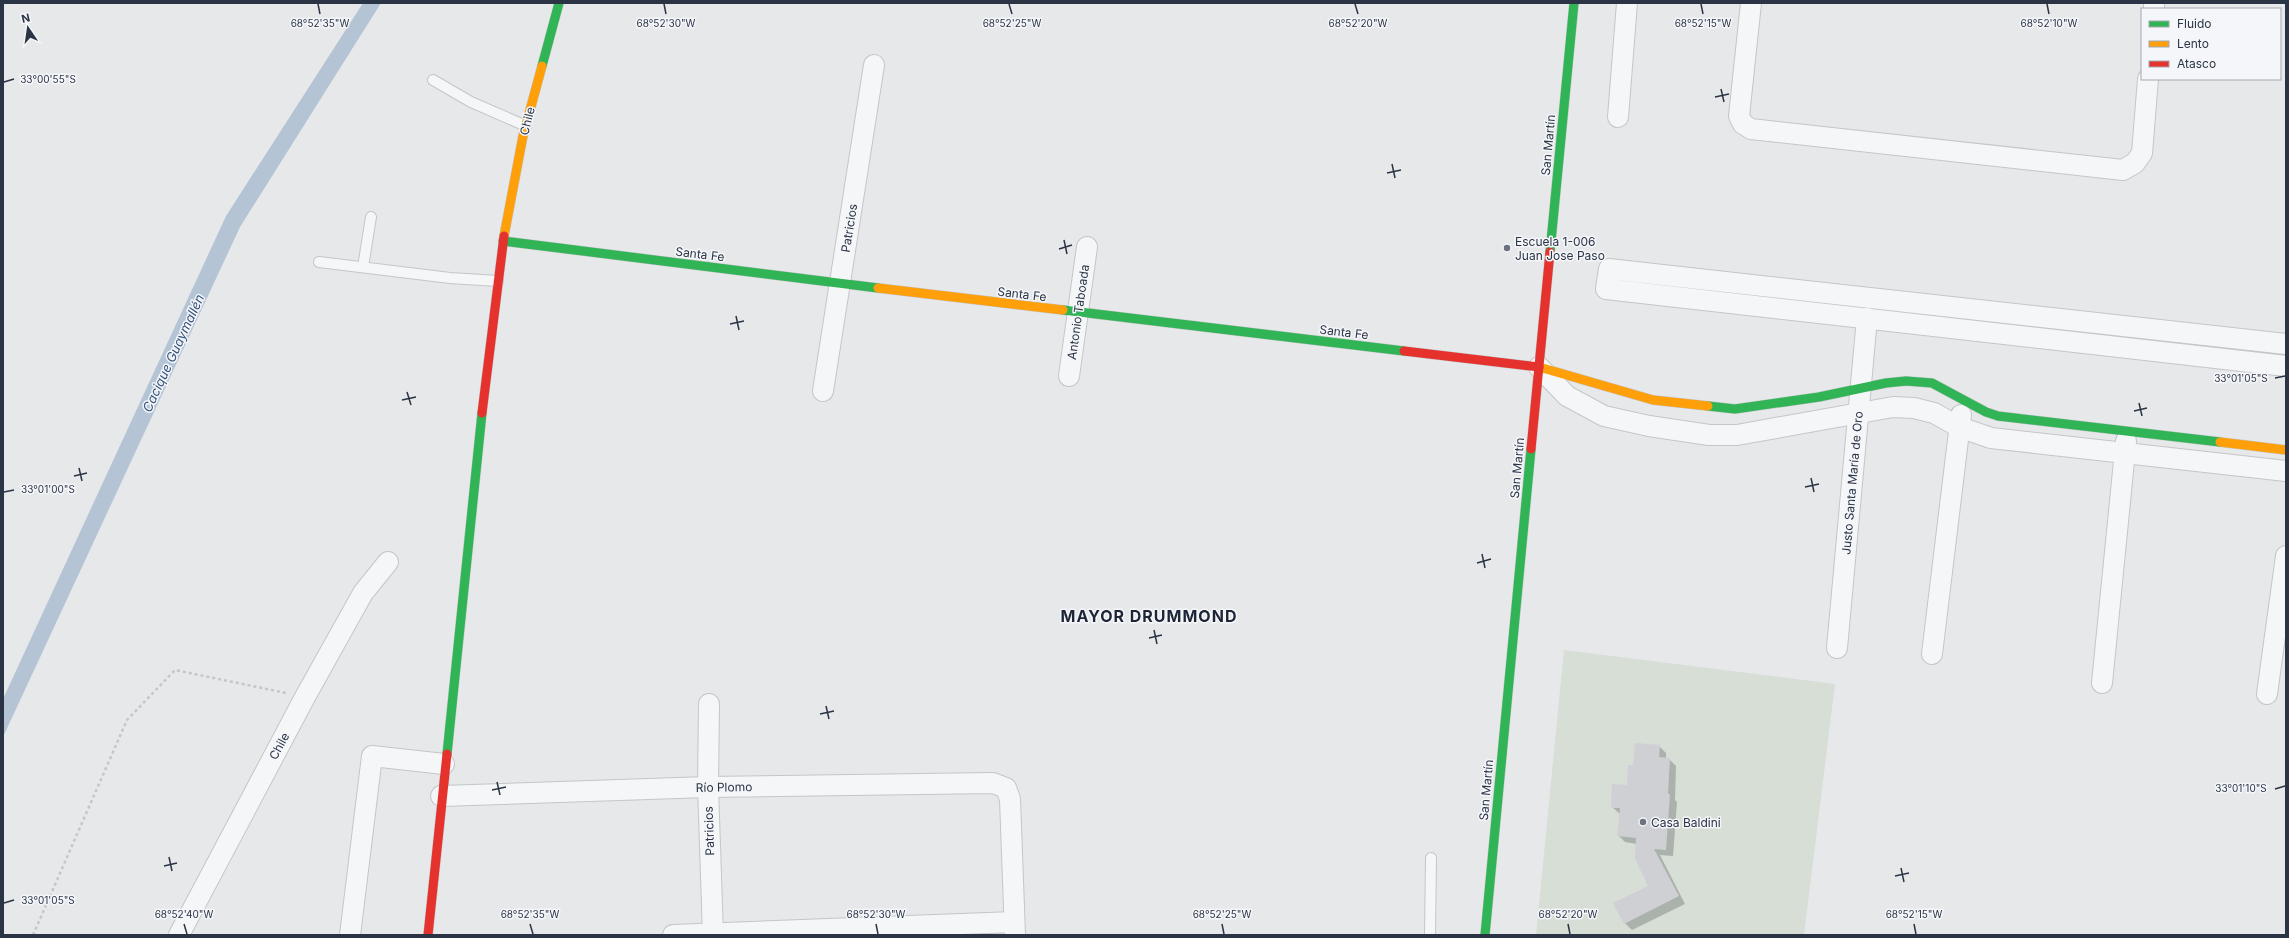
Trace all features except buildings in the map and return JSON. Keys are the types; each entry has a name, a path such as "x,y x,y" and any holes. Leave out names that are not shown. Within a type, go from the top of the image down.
{"street":[{"name":"Chile","path":"428,935 444,764 502,241 526,126 559,3"},
{"name":"San Martín","path":"1485,935 1574,3"},
{"path":"1618,117 1627,3"},
{"path":"1751,3 1739,116 1743,124 1751,129 2123,170 2135,164 2142,153 2148,80"},
{"name":"Patricios","path":"823,391 874,65"},
{"name":"Santa Fe","path":"502,241 840,284 1539,367 1654,400 1735,409 1819,397 1860,388 1906,381 1932,383 1986,412 1998,416 2286,450"},
{"name":"Antonio Taboada","path":"1069,376 1087,247"},
{"path":"2286,344 1610,269 1606,289 2286,366"},
{"name":"Justo Santa María de Oro","path":"1837,648 1867,318"},
{"path":"1539,367 1567,396 1604,416 1688,432 1737,436 1893,407 1914,408 1934,413 1959,426 1991,438 2125,454 2286,470"},
{"path":"1604,416 1610,388"},
{"path":"1932,654 1963,399"},
{"path":"1735,409 1737,436"},
{"path":"2102,683 2127,431"},
{"path":"2267,694 2286,556"},
{"name":"Chile","path":"178,935 305,697 363,593 388,562"},
{"name":"Patricios","path":"709,704 708,787 713,934"},
{"path":"350,935 372,756 444,764"},
{"name":"Río Plomo","path":"441,796 708,787 993,783 1006,788 1010,799 1015,929"},
{"path":"673,935 1015,929"}],"lane":[{"path":"433,80 471,102 526,126"},
{"path":"363,267 370,217"},
{"path":"319,262 450,278 498,281"},
{"path":"1430,935 1431,858"}],"path":[{"path":"33,935 127,720 175,670 305,697"}],"shaded area":[{"path":"1564,650 1835,684 1804,935 1536,935"}],"water":[{"name":"Cacique Guaymallén","path":"363,3 381,3 240,227 3,737 3,699 226,216"}],"traffic: fast":[{"path":"542,66 559,3"},
{"path":"1550,252 1574,3"},
{"path":"503,241 878,288"},
{"path":"1063,310 1404,351"},
{"path":"1708,406 1735,409 1819,397 1886,383 1906,381 1932,383 1986,412 1998,416 2220,442"},
{"path":"447,754 482,413"},
{"path":"1485,935 1531,449"}],"traffic: slow":[{"path":"504,236 523,136 542,66"},
{"path":"878,288 1063,310"},
{"path":"1539,367 1653,400 1708,406"},
{"path":"2220,442 2286,450"}],"traffic: jam":[{"path":"482,413 504,236"},
{"path":"1531,449 1550,252"},
{"path":"1404,351 1539,367"},
{"path":"428,935 447,754"}],"place":[{"name":"Escuela 1-006 Juan Jose Paso","path":"1507,248"},
{"name":"Casa Baldini","path":"1643,822"}],"district":[{"name":"MAYOR DRUMMOND","path":"1149,616"}]}
